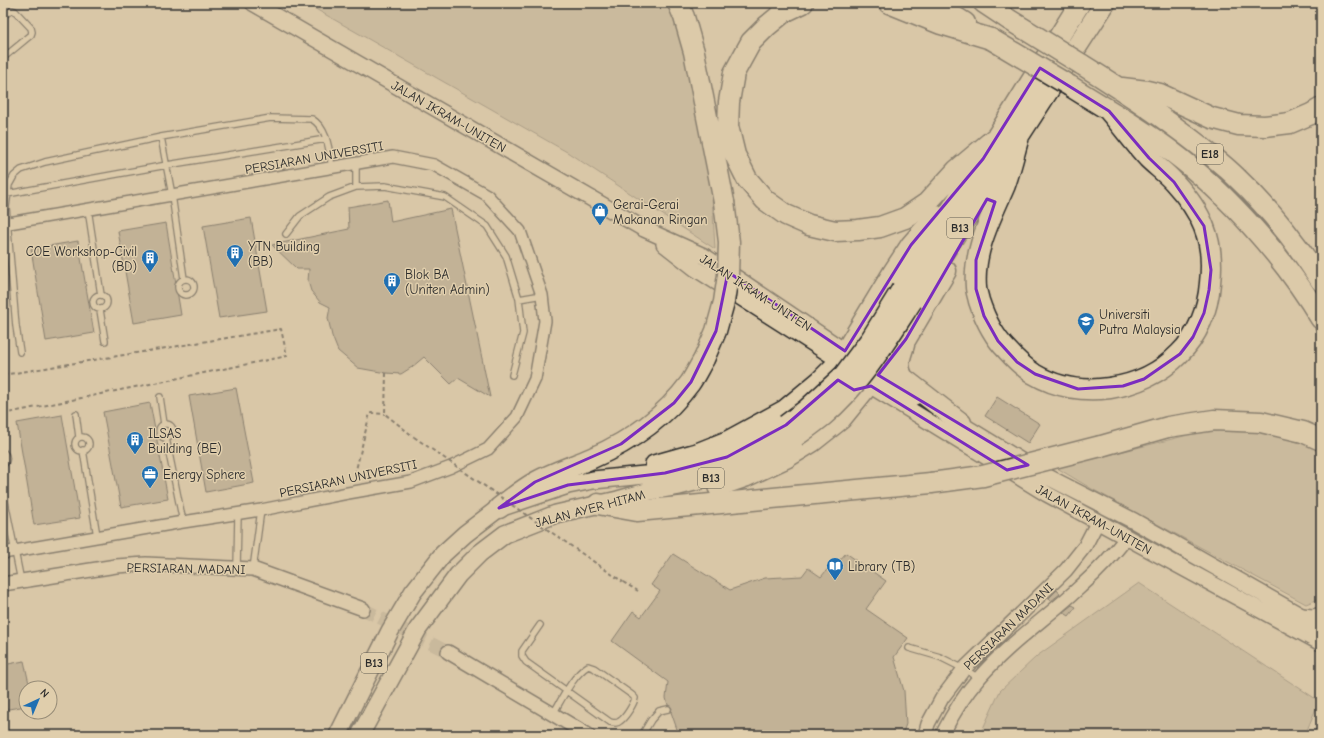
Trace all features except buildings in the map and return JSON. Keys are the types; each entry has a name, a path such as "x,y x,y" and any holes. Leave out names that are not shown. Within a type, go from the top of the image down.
{"highway":[{"path":"499,508 535,482 621,444 651,424 674,403 691,382 704,359 716,331 724,302 728,275 729,242 724,202 694,52 684,17 678,3"},
{"path":"803,3 784,12 751,42 734,72 729,102 728,126 735,155 747,179 765,200 786,215 809,225 835,231 880,227 905,218 927,203 957,170 1000,134 1080,3"},
{"path":"889,3 941,24 991,39"},
{"name":"E18","path":"933,3 1070,86 1172,152 1219,193 1245,219 1269,246 1292,276 1321,319"},
{"path":"875,380 906,339 1000,177 1007,154 1105,3"},
{"name":"E18","path":"995,9 1118,88 1196,142 1236,176 1261,202 1289,235 1321,281"},
{"path":"1118,88 1160,94 1212,118 1239,125 1265,126 1290,123 1321,108"},
{"path":"1020,133 1005,183 990,218 976,260 976,288 984,316 998,341 1017,362 1034,374 1053,382 1078,389 1100,389 1123,386 1144,379 1162,369 1180,354 1193,337 1204,313 1209,290 1211,270 1204,226 1191,204 1174,182 1148,158 1109,111"},
{"name":"B13","path":"791,431 824,415 861,376 896,325 907,295 983,160 1000,134"},
{"name":"B13","path":"907,295 1007,154"},
{"path":"841,355 912,245 967,175 983,160"},
{"path":"906,339 899,362 899,370 903,378 961,423"},
{"path":"598,504 636,511 931,483 983,476 1101,446 1168,427 1214,420 1260,422 1303,432 1321,440"}],"main road":[{"name":"JALAN IKRAM-UNITEN","path":"253,3 644,229 704,256 841,355"},
{"path":"613,477 626,469 662,463 697,452 727,440 784,409 819,380 841,355 855,345 869,347 878,357 881,364 875,380 842,420 813,443 787,459 746,478 717,488 692,494 636,502 618,500"},
{"path":"841,355 835,370 837,377 847,388 861,390 875,380"},
{"name":"JALAN IKRAM-UNITEN","path":"875,380 961,423 1044,475 1134,521 1321,627"},
{"name":"JALAN IKRAM-UNITEN","path":"875,380 1046,494 1321,643"},
{"name":"JALAN AYER HITAM","path":"338,735 390,631 413,592 443,554 465,534 499,508 568,485 613,477 665,473 699,466 727,457 758,442 791,431"},
{"name":"JALAN AYER HITAM","path":"360,735 418,629 458,575 480,553 505,534 556,514 650,491 679,486 710,478 738,468 764,456 791,431"}],"street":[{"name":"PERSIARAN UNIVERSITI","path":"3,553 97,536 261,510 411,482 451,467 488,449 517,417 535,379 545,322 542,295 520,231 488,195 434,165 393,158 5,223"},
{"name":"PERSIARAN MADANI","path":"924,735 928,724 942,698 964,669 1066,570 1085,546 1098,521"},
{"name":"PERSIARAN MADANI","path":"942,735 959,705 979,678 1010,647 1080,587 1106,562 1127,537"},
{"name":"PERSIARAN MADANI","path":"3,584 116,566 146,564 253,569 363,609"},
{"path":"1066,570 1080,587"},
{"path":"1034,600 1046,616"},
{"path":"1298,614 1313,615 1321,613"},
{"path":"448,652 588,735"}],"lane":[{"path":"3,16 12,10 15,11 31,28 32,32 31,35 3,58"},
{"path":"20,352 5,223 9,185 14,176 21,170 30,166 161,137 271,118 312,119 318,123 326,138 332,168"},
{"path":"161,137 172,195 184,279"},
{"path":"7,194 326,138"},
{"path":"356,164 356,187"},
{"path":"286,234 300,216 329,197 356,187 385,186 444,197 487,226 506,256 519,299 523,332 512,375"},
{"path":"88,209 100,295"},
{"path":"100,295 106,298 107,304 100,310"},
{"path":"100,295 93,301 94,307 100,310"},
{"path":"519,299 542,295"},
{"path":"100,310 105,341"},
{"path":"160,397 164,424"},
{"path":"76,414 79,437 76,439 75,446 80,450 83,450"},
{"path":"164,424 170,425 173,430 171,436 166,438"},
{"path":"164,424 160,428 159,432 160,435 166,438"},
{"path":"79,437 84,437 88,441 88,447 83,450"},
{"path":"166,438 183,522"},
{"path":"83,450 97,536"},
{"path":"3,452 6,457 3,465"},
{"path":"3,492 21,582"},
{"path":"253,569 261,510"},
{"path":"237,568 238,514"},
{"path":"540,625 522,651 522,656 526,662 567,691 610,722 615,724 620,722 634,703 635,698 594,668 588,666 583,669 567,691 553,714"},
{"path":"909,648 940,657 979,678"},
{"path":"643,735 651,720 659,710 668,709"}],"path":[{"path":"3,375 281,329 287,356 3,414"},
{"path":"385,414 386,373"},
{"path":"355,474 370,413 385,414 414,436 638,591"}],"highlighted area":[{"path":"1040,68 1109,111 1149,158 1174,182 1204,226 1211,270 1209,290 1204,313 1193,337 1180,354 1144,379 1123,386 1078,389 1035,374 1017,362 998,341 984,316 976,289 976,260 995,202 987,199 906,339 878,375 1028,465 1007,470 871,386 854,390 838,380 786,425 727,457 665,473 568,485 499,508 535,482 621,444 674,403 691,382 716,331 728,272 845,351 911,245 983,159"}],"shaded area":[{"path":"305,3 667,3 682,33 699,104 712,195 715,249 567,152"},
{"path":"1232,429 1288,434 1321,450 1321,598 1306,604 1092,489 1057,468 1188,435"},
{"path":"1139,583 1319,701 1305,735 980,735 1000,691 1037,656"}],"tunnel":[{"path":"363,609 448,652"}],"place":[{"name":"Gerai-Gerai Makanan Ringan","path":"600,226"},
{"name":"YTN Building (BB)","path":"235,268"},
{"name":"COE Workshop-Civil (BD)","path":"150,273"},
{"name":"Blok BA (Uniten Admin)","path":"392,296"},
{"name":"Universiti Putra Malaysia","path":"1086,336"},
{"name":"ILSAS Building (BE)","path":"135,455"},
{"name":"Energy Sphere","path":"150,489"},
{"name":"Library (TB)","path":"835,581"}]}
